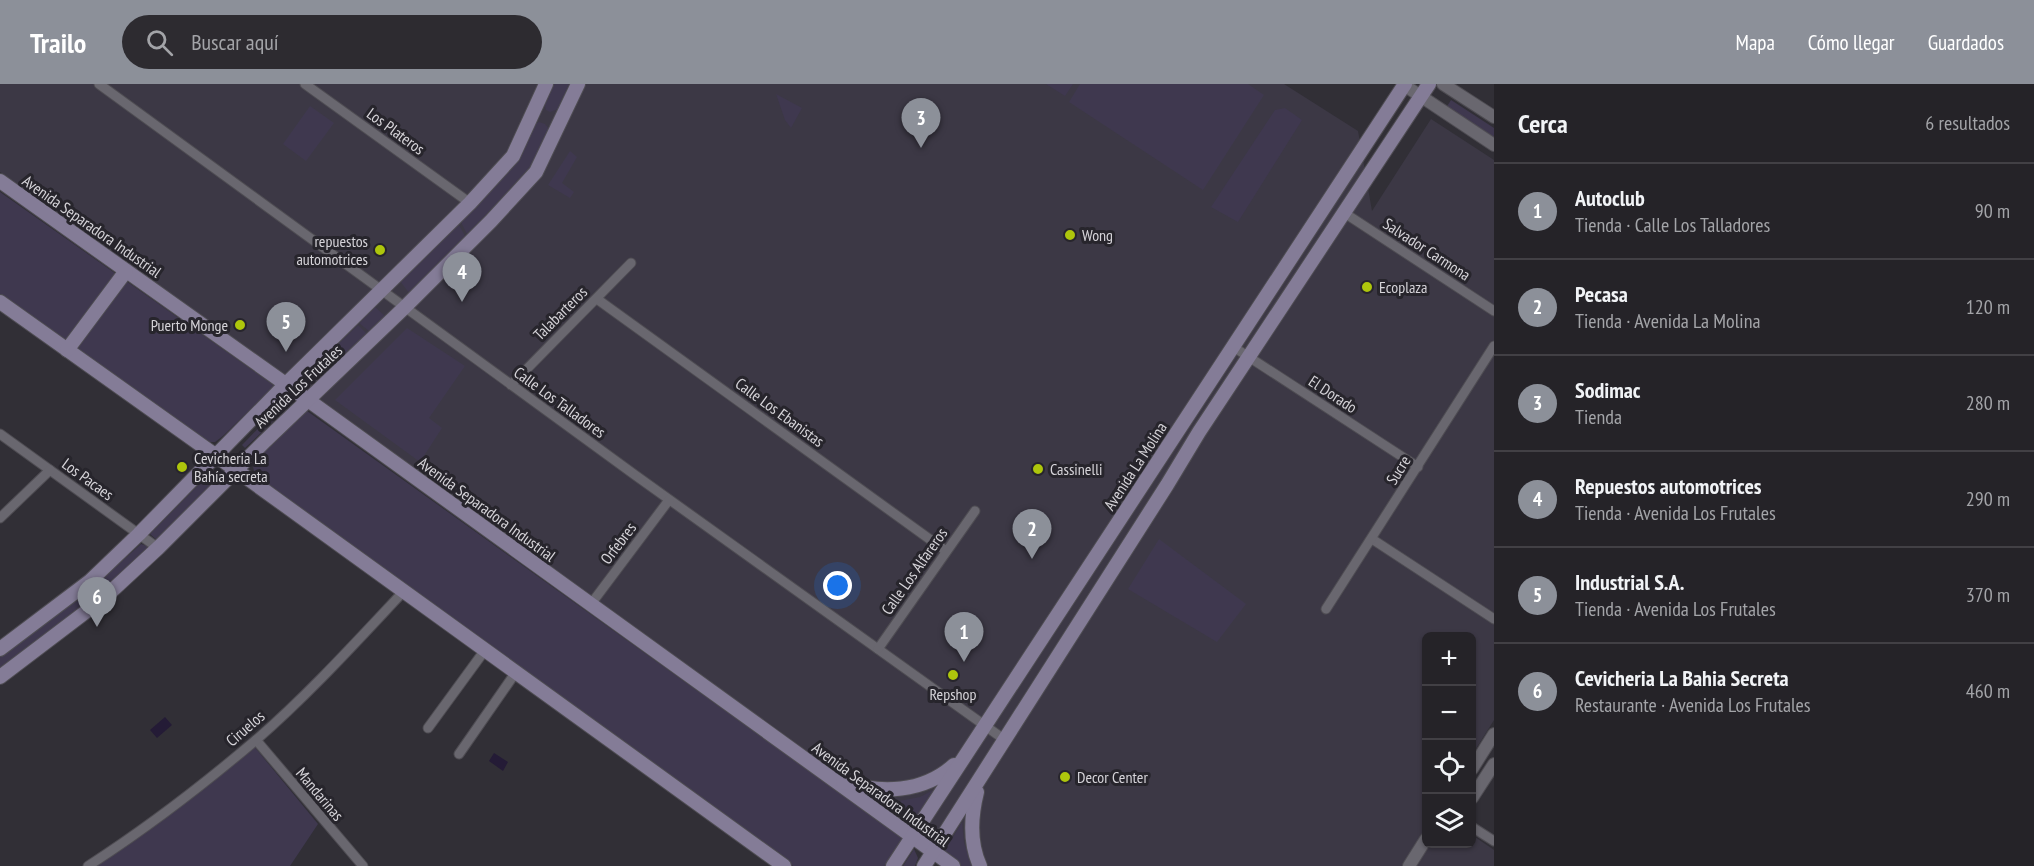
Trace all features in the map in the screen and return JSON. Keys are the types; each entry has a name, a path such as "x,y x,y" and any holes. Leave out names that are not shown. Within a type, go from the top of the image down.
{"main road":[{"name":"Avenida Los Frutales","path":"0,649 90,581 470,203 513,156 546,84"},
{"name":"Avenida Los Frutales","path":"0,677 104,598 405,307 536,172 578,84"},
{"path":"924,866 1248,357 1430,84"},
{"name":"Avenida La Molina","path":"893,866 1405,85"},
{"name":"Avenida Separadora Industrial","path":"0,181 286,384 953,866"},
{"path":"67,350 126,271"},
{"path":"0,302 784,866"},
{"path":"1168,445 1184,456"},
{"path":"1072,592 1091,605"},
{"path":"820,771 842,782 863,788 908,789 929,782 948,770 965,755"},
{"path":"980,866 973,844 972,826 974,803 985,771"}],"street":[{"name":"Calle Los Talladores","path":"99,84 669,500 1005,740"},
{"name":"Los Plateros","path":"305,84 470,203"},
{"path":"1443,84 1494,117"},
{"path":"1405,85 1494,145"},
{"name":"Salvador Carmona","path":"1343,212 1494,311"},
{"name":"Talabarteros","path":"511,385 631,263"},
{"name":"Calle Los Ebanistas","path":"597,298 946,551"},
{"name":"El Dorado","path":"1232,346 1418,467"},
{"name":"Sucre","path":"1326,609 1494,346"},
{"name":"Los Pacaes","path":"0,434 158,548"},
{"path":"0,518 50,470"},
{"name":"Orfebres","path":"591,604 669,500"},
{"name":"Calle Los Alfareros","path":"878,649 975,511"},
{"path":"1372,539 1494,619"},
{"name":"Ciruelos","path":"88,866 179,802 256,740 295,704 404,591"},
{"path":"428,728 485,650"},
{"path":"459,754 516,672"},
{"path":"1476,763 1494,734"},
{"name":"Mandarinas","path":"256,740 363,866"},
{"path":"1475,794 1494,764"},
{"path":"1476,830 1494,841"},
{"path":"1409,866 1422,845"}],"shaded area":[{"path":"0,84 1284,84 1358,131 1372,211 1431,119 1494,160 1494,720 1476,749 1476,632 1422,632 1422,848 1476,848 1476,838 1494,850 1494,866 961,866 814,756 0,172"},
{"path":"553,84 569,84 558,109 550,112 546,110 544,103"},
{"path":"1046,84 1073,84 1065,96"},
{"path":"1080,84 1248,84 1264,95 1203,190 1069,102"},
{"path":"776,94 802,108 791,128 785,120"},
{"path":"1451,100 1494,128 1494,139 1446,108"},
{"path":"310,106 334,123 306,161 283,144"},
{"path":"1285,108 1302,120 1238,222 1211,207 1275,110"},
{"path":"539,122 545,124 549,129 527,173 467,234 460,220 520,159 535,124"},
{"path":"570,151 577,157 562,183 574,192 570,198 548,185"},
{"path":"0,192 275,386 223,436 215,442 208,442 0,295"},
{"path":"458,223 465,236 409,293 400,281"},
{"path":"375,307 385,316 369,331 359,323"},
{"path":"358,325 367,334 316,386 304,377"},
{"path":"407,328 465,366 429,418 442,428 420,462 335,400"},
{"path":"307,411 903,838 886,866 793,866 255,475 252,463"},
{"path":"274,412 279,416 245,448 242,445"},
{"path":"204,479 213,486 157,540 150,534"},
{"path":"1159,539 1246,604 1217,642 1128,589"},
{"path":"141,544 147,546 147,549 100,594 0,669 0,655 94,586"},
{"path":"165,717 172,725 157,738 150,730"},
{"path":"253,745 318,824 290,866 93,866"},
{"path":"494,753 508,762 503,771 489,761"},
{"path":"939,787 916,818 894,802 920,797"},
{"path":"962,822 964,843 973,866 959,866 943,854"},
{"path":"914,849 918,858 915,866 903,866"}],"place":[{"name":"Sodimac","path":"921,148"},
{"name":"Wong","path":"1070,235"},
{"name":"repuestos automotrices","path":"380,250"},
{"name":"Ecoplaza","path":"1367,287"},
{"name":"Repuestos automotrices","path":"462,302"},
{"name":"Puerto Monge","path":"240,325"},
{"name":"Industrial S.A.","path":"286,352"},
{"name":"Cevicheria La Bahía secreta","path":"182,467"},
{"name":"Cassinelli","path":"1038,469"},
{"name":"Pecasa","path":"1032,559"},
{"name":"Cevicheria La Bahia Secreta","path":"97,627"},
{"name":"Autoclub","path":"964,662"},
{"name":"Repshop","path":"953,675"},
{"name":"Decor Center","path":"1065,777"}]}
